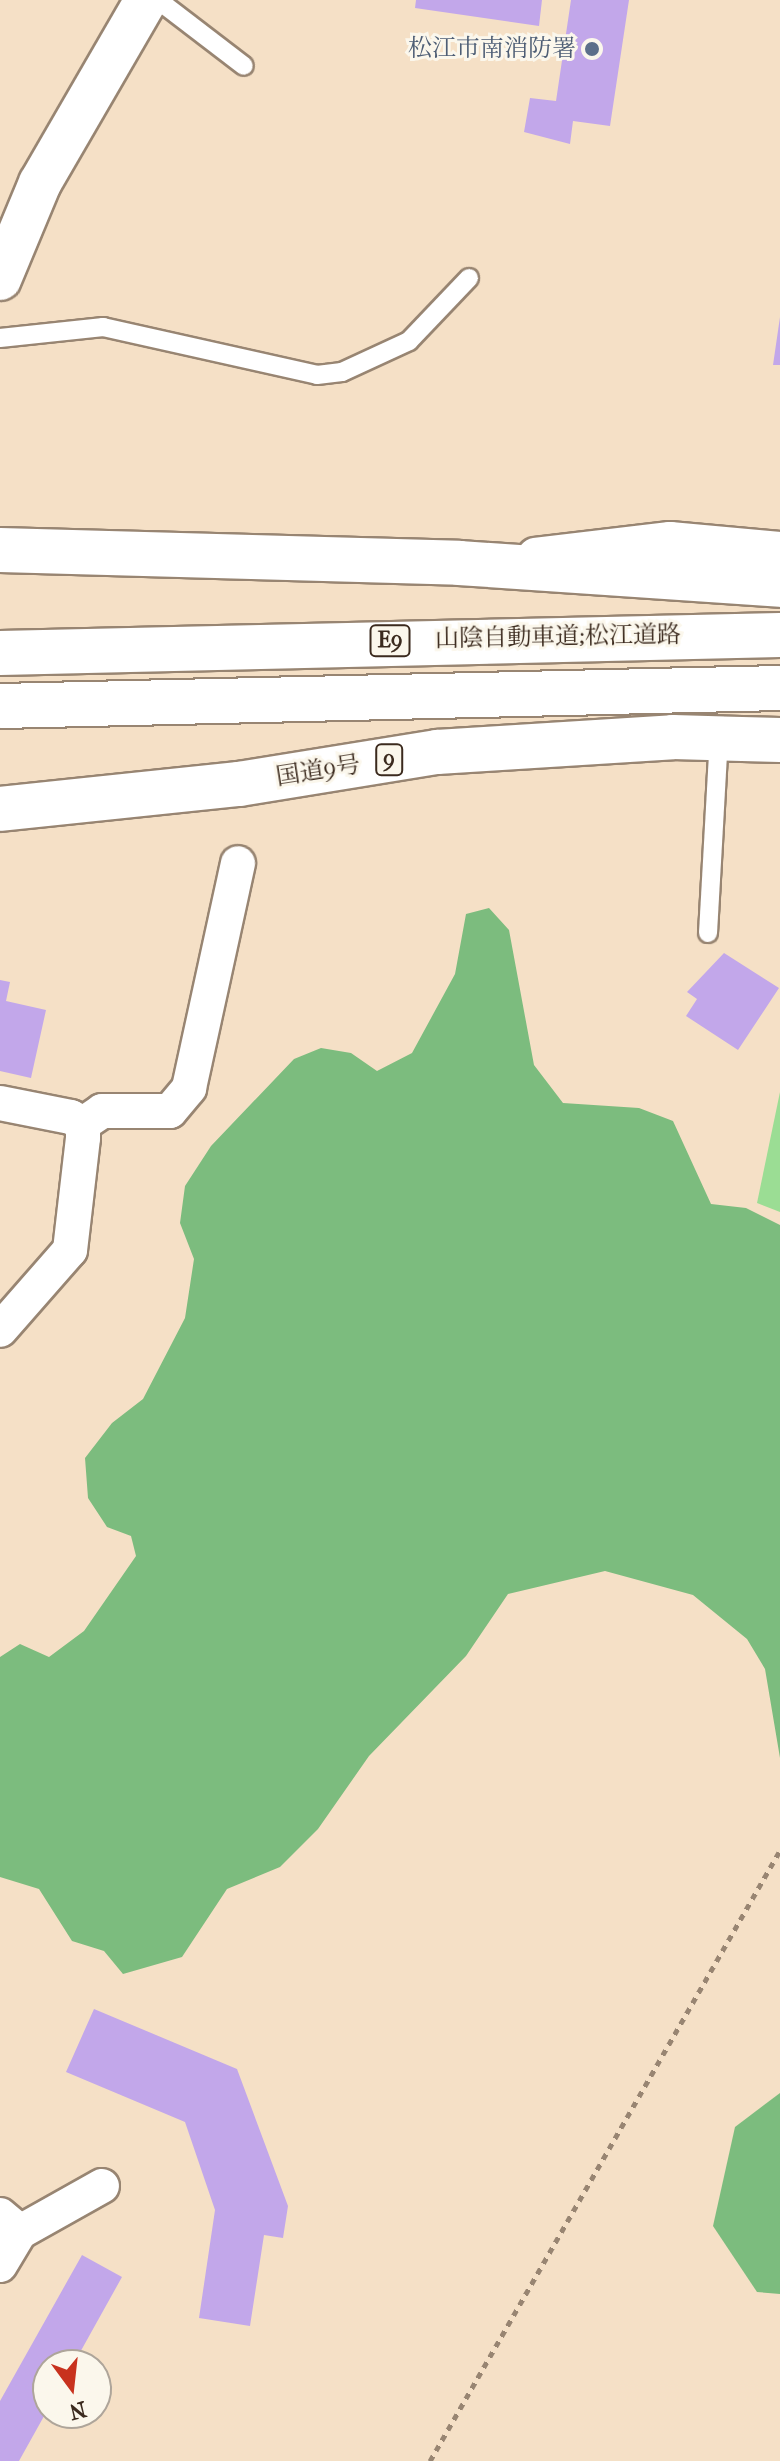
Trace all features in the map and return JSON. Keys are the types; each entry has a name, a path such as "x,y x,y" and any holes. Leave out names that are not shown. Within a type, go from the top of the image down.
{"highway":[{"path":"0,550 459,563 780,585"},
{"name":"山陰自動車道;松江道路","path":"0,653 780,635"},
{"name":"E9","path":"0,706 780,688"},
{"name":"国道9号","path":"0,809 239,784 437,752 719,739 780,740"}],"street":[{"path":"0,279 40,183 146,0"},
{"path":"459,563 670,539 780,549"},
{"path":"0,1103 83,1124 102,1111 170,1111 189,1088 238,863"},
{"path":"0,1330 70,1250 83,1124"},
{"path":"0,2265 10,2224 102,2186"}],"lane":[{"path":"158,0 244,66"},
{"path":"0,338 103,327 304,373 342,372 409,341 469,278"},
{"path":"708,933 719,739"}],"path":[{"path":"430,2461 779,1852"}],"green space":[{"path":"489,908 509,930 534,1065 563,1103 639,1108 673,1121 711,1204 746,1208 780,1225 780,1758 765,1669 747,1639 693,1595 605,1571 508,1594 466,1656 369,1756 318,1829 280,1867 227,1889 182,1957 123,1974 104,1951 72,1941 39,1889 0,1877 0,1657 20,1644 49,1657 84,1631 136,1556 131,1536 107,1527 88,1498 85,1458 112,1423 143,1399 185,1318 194,1259 180,1223 185,1186 211,1146 294,1059 321,1048 351,1053 377,1071 412,1053 455,974 466,914"},
{"path":"780,1092 780,1212 757,1203"},
{"path":"780,2093 780,2294 757,2292 713,2226 735,2127"}],"building":[{"name":"松江市南消防署","path":"416,0 542,0 539,26 415,8"},
{"name":"松江市南消防署","path":"571,0 629,0 610,126 573,121 570,144 524,132 530,98 556,101"},
{"path":"780,317 780,365 773,365"},
{"path":"724,953 779,988 738,1050 686,1016 697,999 687,992"},
{"path":"0,980 10,982 6,1001 46,1010 31,1078 0,1071"},
{"path":"94,2009 237,2069 288,2206 283,2238 264,2235 250,2326 199,2318 215,2210 185,2122 66,2072"},
{"path":"82,2255 122,2277 82,2349 32,2349 32,2429 37,2429 19,2461 0,2461 0,2401"}],"place":[{"name":"松江市南消防署","path":"592,49"}]}
